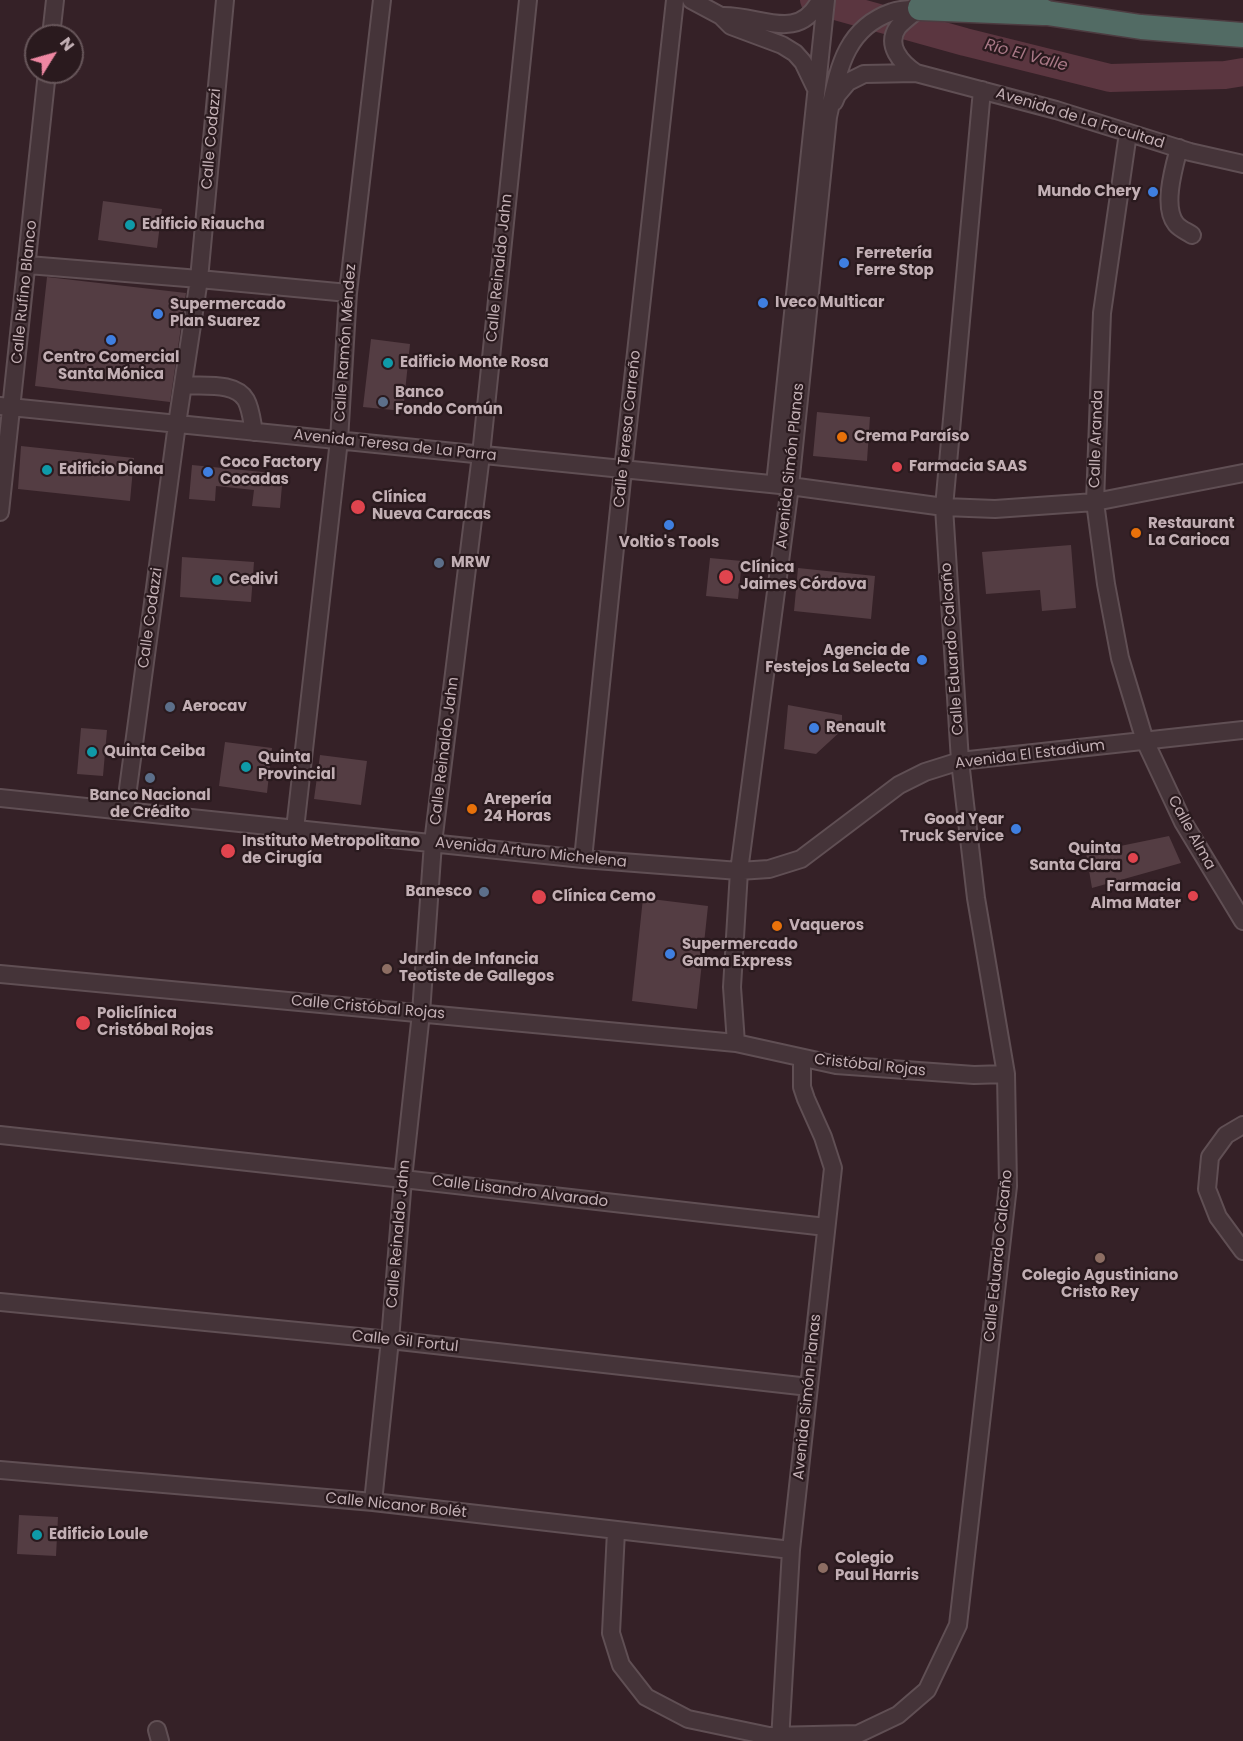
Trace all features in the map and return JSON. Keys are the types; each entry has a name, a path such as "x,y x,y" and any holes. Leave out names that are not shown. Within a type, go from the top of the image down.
{"highway":[{"path":"1021,0 1047,13"},
{"path":"920,8 1047,13 1141,27 1243,35"},
{"path":"1206,32 1243,28"}],"street":[{"path":"52,24 55,0"},
{"name":"Calle Codazzi","path":"125,811 177,424 199,279 225,0"},
{"name":"Calle Ramón Méndez","path":"295,829 339,440 348,294 382,0"},
{"name":"Calle Reinaldo Jahn","path":"372,1502 421,1013 433,843 481,455 528,0"},
{"name":"Calle Teresa Carreño","path":"583,859 675,0"},
{"path":"691,0 722,16 731,26 795,52 804,62 815,88"},
{"path":"722,16 777,24 798,23 807,18 820,0"},
{"name":"Avenida Simón Planas","path":"783,485 815,88 825,0"},
{"path":"916,73 906,66 894,50 892,41 898,27 920,8"},
{"name":"Avenida Simón Planas","path":"736,1043 732,987 739,872 828,117 840,64 853,41 874,21 884,16 893,12 920,8"},
{"name":"Avenida de La Facultad","path":"828,117 837,95 848,82 864,74 916,73 1243,164"},
{"name":"Calle Rufino Blanco","path":"0,512 6,407 28,265 46,84"},
{"name":"Calle Eduardo Calcaño","path":"616,1531 611,1633 621,1665 646,1697 688,1719 780,1738 858,1734 898,1715 927,1690 958,1625 1008,1186 1006,1074 976,898 960,761 944,507 982,90"},
{"name":"Calle Aranda","path":"1128,133 1102,313 1095,501 1106,584 1120,658 1145,741"},
{"path":"1179,148 1172,174 1171,211 1173,221 1192,235"},
{"path":"28,265 348,294"},
{"path":"184,385 212,386 237,391 248,402 254,432"},
{"name":"Avenida Teresa de La Parra","path":"6,407 783,485 944,507 995,509 1095,501 1243,473"},
{"name":"Avenida El Estadium","path":"739,872 769,869 801,859 899,785 925,772 960,761 1243,730"},
{"name":"Calle Alma","path":"1145,741 1183,822 1243,921"},
{"name":"Avenida Arturo Michelena","path":"0,798 583,859 739,872"},
{"name":"Calle Cristóbal Rojas","path":"0,974 736,1043"},
{"name":"Cristóbal Rojas","path":"736,1043 836,1065 974,1075 1006,1074"},
{"name":"Avenida Simón Planas","path":"780,1738 791,1550 833,1168 802,1087 802,1058"},
{"path":"1243,1125 1226,1135 1210,1157 1206,1189 1218,1217 1243,1251"},
{"name":"Calle Lisandro Alvarado","path":"0,1136 826,1227"},
{"name":"Calle Gil Fortul","path":"0,1302 390,1340 809,1387"},
{"name":"Calle Nicanor Bolét","path":"0,1470 372,1502 791,1550"}],"building":[{"name":"Edificio Riaucha","path":"103,201 162,209 157,248 98,240"},
{"name":"Centro Comercial Santa Mónica","path":"47,277 186,293 170,402 35,386"},
{"name":"Edificio Monte Rosa","path":"371,339 410,344 403,411 363,407"},
{"name":"Crema Paraíso","path":"817,412 870,417 867,461 813,456"},
{"path":"21,446 134,458 130,501 18,489"},
{"path":"192,465 283,474 280,508 252,506 254,490 216,486 215,501 189,499"},
{"path":"1071,545 1076,608 1042,611 1040,590 986,594 982,552"},
{"name":"Cedivi","path":"182,557 254,562 251,602 180,597"},
{"path":"710,558 742,561 738,599 706,596"},
{"path":"798,568 875,576 871,619 794,611"},
{"name":"Renault","path":"788,705 842,715 842,730 816,754 784,749"},
{"name":"Quinta Ceiba","path":"81,728 107,730 103,776 77,774"},
{"name":"Quinta Provincial","path":"225,742 272,748 267,793 219,786"},
{"path":"320,755 367,761 361,805 314,799"},
{"name":"Quinta Santa Clara","path":"1169,836 1181,863 1092,888 1086,853"},
{"name":"Supermercado Gama Express","path":"643,898 708,906 697,1009 632,1001"},
{"name":"Edificio Loule","path":"19,1515 58,1517 56,1556 17,1554"}],"waterway":[{"name":"Río El Valle","path":"814,0 965,42 1110,78 1225,75 1243,72"}],"place":[{"name":"Mundo Chery","path":"1153,192"},
{"name":"Edificio Riaucha","path":"130,225"},
{"name":"Ferretería Ferre Stop","path":"844,263"},
{"name":"Iveco Multicar","path":"763,303"},
{"name":"Supermercado Plan Suarez","path":"158,314"},
{"name":"Centro Comercial Santa Mónica","path":"111,340"},
{"name":"Edificio Monte Rosa","path":"388,363"},
{"name":"Banco Fondo Común","path":"383,402"},
{"name":"Crema Paraíso","path":"842,437"},
{"name":"Farmacia SAAS","path":"897,467"},
{"name":"Edificio Diana","path":"47,470"},
{"name":"Coco Factory Cocadas","path":"208,472"},
{"name":"Clínica Nueva Caracas","path":"358,507"},
{"name":"Voltio's Tools","path":"669,525"},
{"name":"Restaurant La Carioca","path":"1136,533"},
{"name":"MRW","path":"439,563"},
{"name":"Clínica Jaimes Córdova","path":"726,577"},
{"name":"Cedivi","path":"217,580"},
{"name":"Agencia de Festejos La Selecta","path":"922,660"},
{"name":"Aerocav","path":"170,707"},
{"name":"Renault","path":"814,728"},
{"name":"Quinta Ceiba","path":"92,752"},
{"name":"Quinta Provincial","path":"246,767"},
{"name":"Banco Nacional de Crédito","path":"150,778"},
{"name":"Arepería 24 Horas","path":"472,809"},
{"name":"Good Year Truck Service","path":"1016,829"},
{"name":"Instituto Metropolitano de Cirugía","path":"228,851"},
{"name":"Quinta Santa Clara","path":"1133,858"},
{"name":"Banesco","path":"484,892"},
{"name":"Farmacia Alma Mater","path":"1193,896"},
{"name":"Clínica Cemo","path":"539,897"},
{"name":"Vaqueros","path":"777,926"},
{"name":"Supermercado Gama Express","path":"670,954"},
{"name":"Jardin de Infancia Teotiste de Gallegos","path":"387,969"},
{"name":"Policlínica Cristóbal Rojas","path":"83,1023"},
{"name":"Colegio Agustiniano Cristo Rey","path":"1100,1258"},
{"name":"Edificio Loule","path":"37,1535"},
{"name":"Colegio Paul Harris","path":"823,1568"}]}
